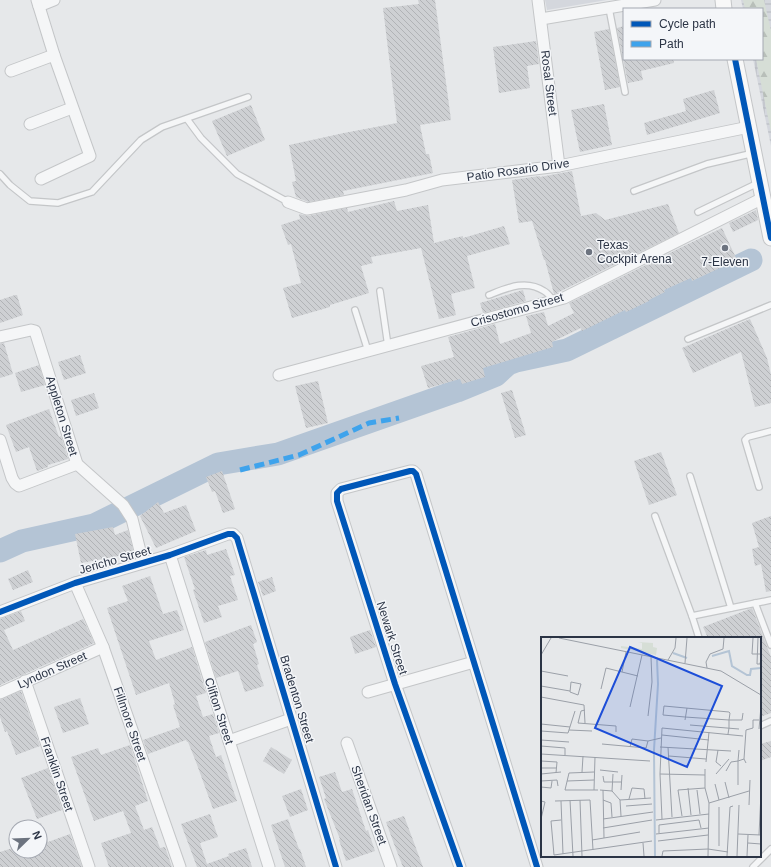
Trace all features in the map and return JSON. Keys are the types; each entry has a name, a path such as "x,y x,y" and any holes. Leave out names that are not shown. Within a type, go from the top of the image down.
{"main road":[{"path":"735,60 771,238"}],"street":[{"path":"41,179 90,156 72,108 38,3 54,0"},
{"name":"Rosal Street","path":"538,0 559,166"},
{"path":"541,19 655,0"},
{"path":"11,71 54,55"},
{"path":"30,124 72,108"},
{"name":"Patio Rosario Drive","path":"288,202 307,209 406,190 442,180 559,166 749,127"},
{"name":"Crisostomo Street","path":"279,375 564,298 763,198"},
{"name":"Appleton Street","path":"0,337 31,330 35,331 77,464 123,505 132,519 143,563"},
{"path":"0,440 14,483 19,486 77,464"},
{"name":"Newark Street","path":"460,867 395,684 337,501 337,493 341,489 410,471 413,471 416,474 474,662"},
{"name":"Jericho Street","path":"0,612 75,583 170,556 228,534 233,534 237,538"},
{"name":"Bradenton Street","path":"237,538 336,867"},
{"name":"Clifton Street","path":"170,556 269,867"},
{"name":"Fillmore Street","path":"75,583 104,647 180,867"},
{"name":"Lyndon Street","path":"0,693 104,647"},
{"path":"368,692 474,662 537,867"},
{"name":"Franklin Street","path":"25,681 89,867"},
{"path":"229,741 291,719"},
{"name":"Sheridan Street","path":"347,743 391,867"}],"lane":[{"path":"609,8 626,92"},
{"path":"0,174 10,185 30,200 58,203 92,192 141,140 162,127 248,97"},
{"path":"187,118 201,138 237,174 288,202"},
{"path":"634,191 706,164 754,153"},
{"path":"698,212 760,182"},
{"path":"489,294 517,285 530,286 544,291 554,300"},
{"path":"380,291 388,346"},
{"path":"688,339 771,305"},
{"path":"355,310 368,351"},
{"path":"759,487 745,440 748,437 771,431"},
{"path":"690,476 731,608"},
{"path":"655,516 699,637"},
{"path":"692,616 771,600"},
{"path":"755,603 771,645"},
{"path":"761,726 771,722"},
{"path":"753,867 771,849"}],"shaded area":[{"path":"545,0 607,0 547,10"},
{"path":"741,0 771,0 771,146 753,60 763,60 763,8 743,8"}],"green space":[{"path":"743,0 764,0 771,31 771,132 756,60 763,60 763,8 745,8"}],"building":[{"path":"418,0 435,0 451,120 420,125 426,154 429,154 433,173 343,191 344,195 308,202 296,197 292,182 296,181 289,145 397,123 383,8 419,4"},
{"path":"623,26 623,58 617,28"},
{"path":"609,29 620,87 605,90 594,32"},
{"path":"536,41 539,64 527,66 530,88 499,93 493,47"},
{"path":"623,60 673,60 674,63 641,71 643,80 628,83"},
{"path":"714,90 720,113 647,135 644,123 686,111 683,99"},
{"path":"604,104 612,145 580,152 571,110"},
{"path":"251,105 265,140 227,156 212,121"},
{"path":"572,171 581,216 596,213 605,220 668,204 679,233 554,294 532,221 519,223 512,180"},
{"path":"394,201 397,211 428,205 434,243 463,236 463,238 504,226 510,244 467,256 475,288 451,294 456,315 439,319 421,248 371,257 373,263 361,266 369,293 330,305 330,307 292,318 283,288 301,283 291,244 288,245 281,225 300,219 299,214 308,216 347,208 348,212"},
{"path":"756,210 758,220 733,232 729,223"},
{"path":"722,228 737,260 692,281 691,278 664,290 665,292 626,312 625,310 582,331 581,328 552,342 553,347 483,368 485,377 462,384 460,379 428,388 421,366 454,357 448,337 495,324 500,344 531,333 526,316 544,312 548,326 574,313 569,303"},
{"path":"523,290 526,301 483,313 480,303"},
{"path":"17,295 23,315 0,323 0,300"},
{"path":"750,319 767,358 771,375 771,403 755,407 741,352 693,373 682,348"},
{"path":"4,343 13,374 0,378 0,344"},
{"path":"80,355 86,373 64,380 58,362"},
{"path":"39,365 45,385 21,392 15,373"},
{"path":"318,381 328,423 306,428 295,386"},
{"path":"512,390 526,435 515,438 501,393"},
{"path":"94,393 99,408 76,416 71,400"},
{"path":"49,409 59,437 61,436 68,459 48,465 48,467 37,471 29,447 16,452 6,425"},
{"path":"661,452 677,495 649,505 634,461"},
{"path":"222,471 235,509 223,513 215,491 212,492 206,477"},
{"path":"158,502 164,513 186,505 196,531 156,548 140,516"},
{"path":"771,516 771,591 766,592 761,564 755,566 752,549 759,547 752,523"},
{"path":"113,527 115,535 128,530 134,554 124,557 124,555 81,563 75,534"},
{"path":"226,549 235,575 230,576 238,600 218,606 222,617 204,623 193,590 195,589 184,557 206,550 207,555"},
{"path":"28,570 33,582 13,590 8,579"},
{"path":"150,576 163,614 177,610 184,630 149,641 156,660 192,647 206,693 196,696 203,717 213,714 219,733 209,736 216,757 221,755 237,801 213,809 196,762 186,740 148,754 143,740 180,727 173,705 175,704 169,683 136,695 107,608 128,601 122,586"},
{"path":"272,577 276,591 263,596 258,582"},
{"path":"752,608 771,657 771,713 761,717 761,637 708,637 703,627"},
{"path":"21,611 25,621 4,630 13,650 83,619 94,643 0,685 0,619"},
{"path":"251,625 257,642 253,644 259,664 257,665 264,686 245,692 238,671 216,678 205,642"},
{"path":"370,630 376,647 355,654 350,637"},
{"path":"21,691 40,746 16,755 7,731 5,732 0,717 0,700"},
{"path":"80,698 89,724 63,733 54,707"},
{"path":"771,741 771,757 761,761 761,744"},
{"path":"130,745 148,801 135,806 144,830 152,827 160,848 165,847 172,867 109,867 101,843 131,833 123,811 94,821 71,757 98,748 101,755"},
{"path":"271,747 292,760 284,774 263,761"},
{"path":"48,768 62,810 37,819 21,778"},
{"path":"335,772 342,792 352,789 366,831 368,830 375,851 346,861 339,840 340,839 324,799 326,798 319,777"},
{"path":"301,789 308,810 290,817 282,796"},
{"path":"210,814 218,837 200,843 207,864 229,856 228,854 246,848 252,867 197,867 181,824"},
{"path":"404,816 423,867 403,867 394,844 386,822"},
{"path":"288,819 306,867 285,867 271,825"},
{"path":"70,834 82,867 0,867 0,852 8,850 8,859 48,859 48,842"}],"waterway":[{"path":"0,551 22,541 94,525 218,464 278,454 457,391 496,375 508,364 516,361 567,350 751,260"}],"marked path":[{"path":"240,470 299,455 369,423 399,418"}],"cycle path":[{"path":"735,60 771,238"},
{"path":"460,867 395,684 337,501 337,493 341,489 410,471 413,471 416,474 537,867"},
{"path":"0,612 75,583 170,555 228,534 233,534 237,538 336,867"}],"place":[{"name":"7-Eleven","path":"725,248"},
{"name":"Texas Cockpit Arena","path":"589,252"}]}
